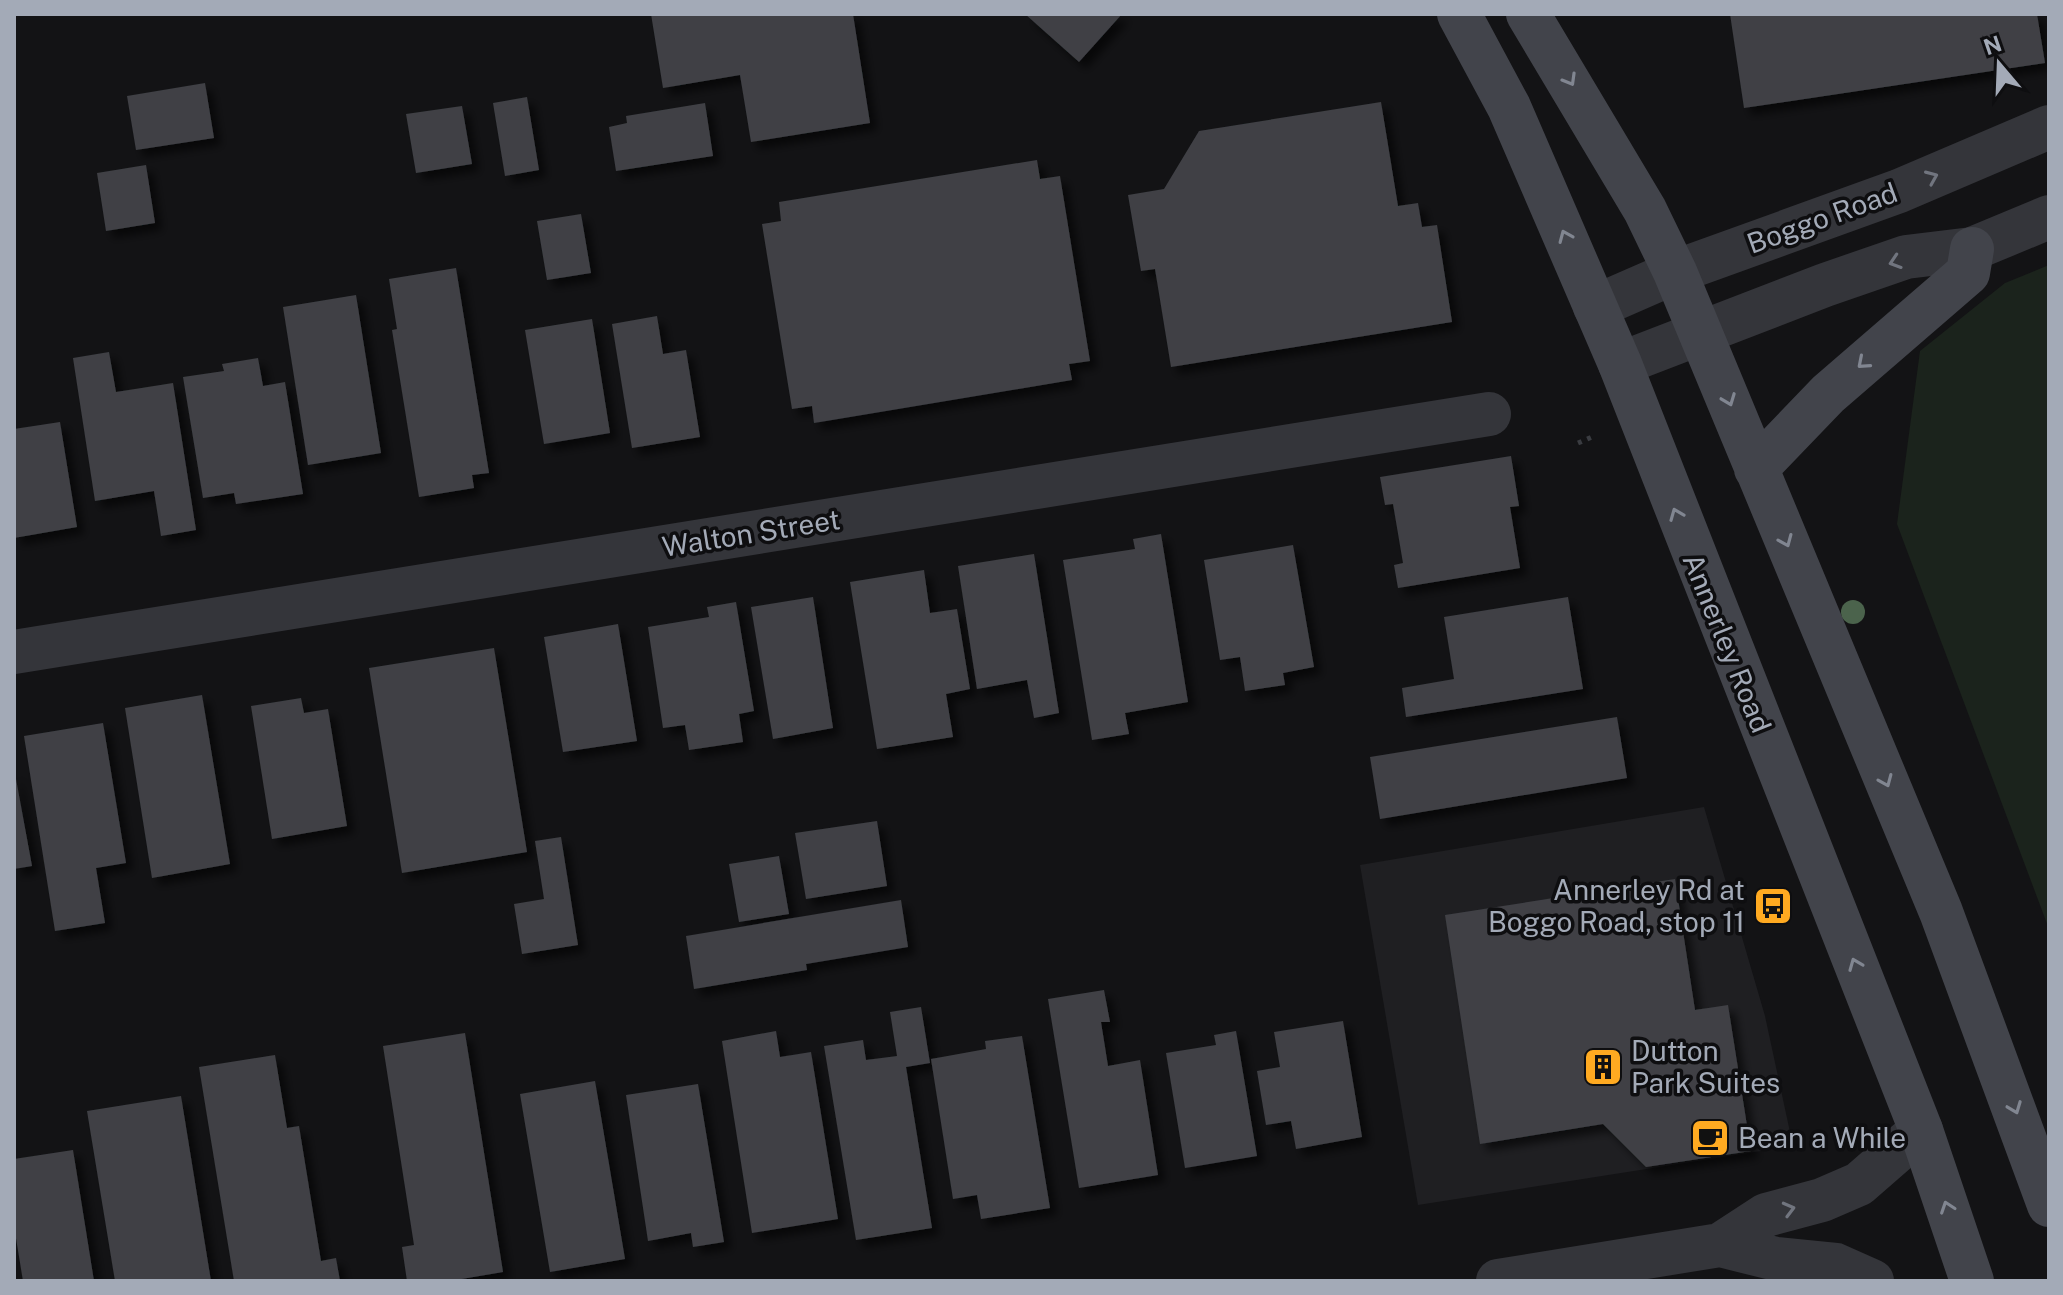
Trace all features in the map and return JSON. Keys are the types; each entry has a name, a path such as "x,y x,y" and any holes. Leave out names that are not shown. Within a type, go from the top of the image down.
{"main road":[{"name":"Annerley Road","path":"1459,14 1509,107 1620,364 1921,1130 1972,1281"},
{"path":"1528,14 1638,198 1675,272 1941,912 2049,1205"},
{"path":"1756,469 1828,394 1968,273 1972,249"}],"street":[{"name":"Boggo Road","path":"1595,307 1675,272 1899,191 2049,127"},
{"path":"1620,364 1700,331 1906,257 1972,249 2049,217"},
{"name":"Walton Street","path":"14,652 1489,414"},
{"path":"1720,1245 1766,1215 1822,1200 1859,1184 1921,1130"},
{"path":"1498,1281 1720,1245 1776,1259 1836,1265 1872,1281"}],"path":[{"path":"1578,443 1592,437"}],"shaded area":[{"path":"2049,265 2049,929 1897,524 1920,351 2005,283"},
{"path":"1704,807 1765,1016 1793,1146 1418,1205 1360,865"}],"building":[{"path":"651,14 853,14 870,123 751,142 740,75 663,88"},
{"path":"1025,14 1122,14 1079,62"},
{"path":"1730,14 2037,14 2045,63 1744,108"},
{"path":"205,83 214,138 136,150 127,96"},
{"path":"527,97 539,170 505,176 493,103"},
{"path":"1381,102 1398,206 1418,203 1422,227 1437,225 1452,322 1171,367 1155,269 1141,271 1128,195 1164,189 1199,131"},
{"path":"705,103 713,156 616,171 609,127 627,123 626,116"},
{"path":"462,106 472,164 416,173 406,114"},
{"path":"1037,160 1040,179 1060,176 1090,361 1069,364 1072,380 814,423 812,406 792,409 762,224 781,221 779,202"},
{"path":"146,165 155,223 106,231 97,173"},
{"path":"581,214 591,273 547,280 537,221"},
{"path":"456,268 489,473 472,475 474,488 419,497 392,330 397,329 389,279"},
{"path":"356,295 381,453 308,465 283,307"},
{"path":"657,316 663,354 686,350 700,437 632,448 612,324"},
{"path":"592,319 610,433 544,444 525,330"},
{"path":"109,352 116,392 173,383 196,530 161,536 154,491 95,501 73,358"},
{"path":"258,358 263,386 285,382 303,494 236,504 234,493 203,498 183,377 224,371 222,364"},
{"path":"60,422 77,527 14,538 14,429"},
{"path":"1511,456 1519,506 1510,507 1520,568 1398,588 1394,565 1403,563 1393,504 1385,505 1380,477"},
{"path":"1161,534 1188,702 1125,713 1129,734 1092,740 1063,560 1135,549 1133,539"},
{"path":"1293,545 1314,667 1283,673 1285,685 1245,691 1240,657 1220,660 1204,560"},
{"path":"1034,554 1059,713 1034,718 1027,680 977,689 958,566"},
{"path":"924,570 930,613 957,609 970,689 946,694 953,737 877,749 850,582"},
{"path":"813,597 833,728 773,739 751,607"},
{"path":"1568,597 1583,689 1406,717 1402,688 1454,679 1444,617"},
{"path":"736,602 754,711 739,714 743,742 689,750 685,725 663,728 648,627 709,617 707,607"},
{"path":"618,624 637,741 563,752 544,637"},
{"path":"494,648 527,852 402,873 369,668"},
{"path":"202,695 230,864 152,878 125,708"},
{"path":"301,698 304,713 328,709 347,826 272,839 251,706"},
{"path":"1617,717 1627,778 1380,819 1370,757"},
{"path":"103,723 126,863 96,868 105,923 55,931 24,736"},
{"path":"14,768 32,866 14,869"},
{"path":"877,821 887,886 806,899 795,833"},
{"path":"561,837 578,945 522,954 514,904 544,899 535,841"},
{"path":"779,856 789,914 739,922 729,864"},
{"name":"Dutton Park Suites","path":"1675,879 1695,1010 1728,1005 1751,1151 1646,1167 1603,1124 1480,1144 1445,915"},
{"path":"901,900 908,947 806,964 807,970 694,989 686,936"},
{"path":"1104,990 1110,1022 1101,1022 1108,1066 1140,1060 1158,1175 1079,1188 1048,999"},
{"path":"921,1007 930,1063 906,1067 932,1228 856,1240 824,1046 863,1040 866,1060 897,1056 890,1012"},
{"path":"1343,1021 1362,1137 1296,1149 1291,1121 1266,1125 1257,1071 1280,1067 1274,1032"},
{"path":"776,1031 780,1057 811,1052 838,1219 752,1233 722,1041"},
{"path":"1236,1031 1257,1156 1185,1168 1166,1053 1216,1045 1214,1035"},
{"path":"465,1033 503,1272 450,1281 407,1281 402,1247 414,1245 383,1046"},
{"path":"1022,1036 1050,1208 981,1219 977,1195 953,1199 931,1059 986,1049 985,1041"},
{"path":"275,1055 287,1128 299,1126 321,1261 336,1258 340,1281 234,1281 199,1067"},
{"path":"595,1081 625,1259 550,1272 520,1094"},
{"path":"698,1084 724,1242 693,1247 691,1233 648,1241 626,1095"},
{"path":"181,1096 211,1281 115,1281 87,1111"},
{"path":"73,1150 94,1281 23,1281 14,1226 14,1159"}],"place":[{"name":"Annerley Rd at Boggo Road, stop 11","path":"1773,906"},
{"name":"Dutton Park Suites","path":"1603,1067"},
{"name":"Bean a While","path":"1710,1138"}]}
